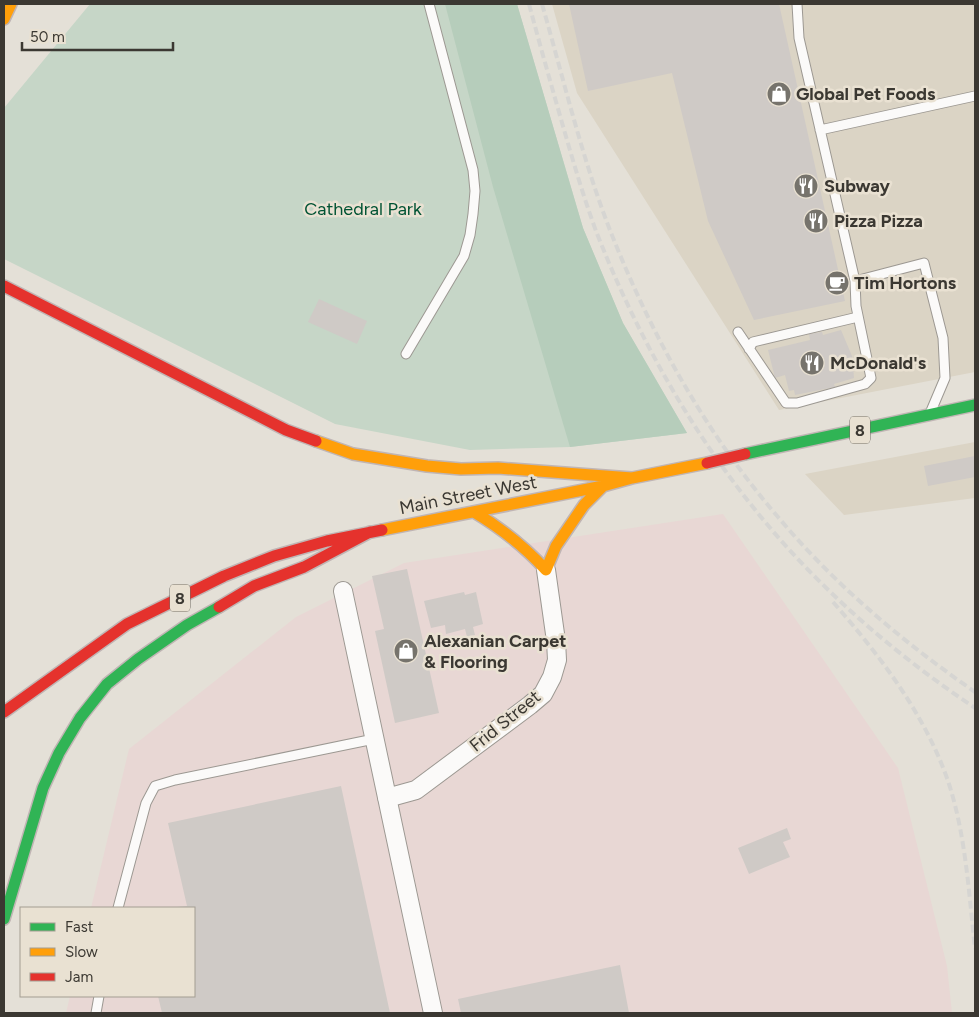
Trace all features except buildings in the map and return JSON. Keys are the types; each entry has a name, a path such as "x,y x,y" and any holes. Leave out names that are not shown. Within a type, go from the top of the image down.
{"main road":[{"path":"4,12 12,4"},
{"path":"4,19 12,4"},
{"path":"4,286 286,430 353,454 427,466 461,469 498,468 632,478"},
{"name":"Main Street West","path":"7,710 127,624 224,576 274,556 327,541 603,486 632,478 975,405"},
{"path":"474,512 514,537 546,570 556,546 584,505 603,486"},
{"path":"4,919 43,788 59,753 80,718 108,684 138,659 194,620 254,586 304,566 370,532"}],"street":[{"name":"Frid Street","path":"387,798 416,790 543,694 552,677 556,660 556,641 546,570"},
{"path":"343,591 433,1013"}],"lane":[{"path":"406,354 464,256 470,235 475,191 473,170 429,4"},
{"path":"738,332 786,403 797,403 866,384 870,378 856,306 855,281 799,38 797,4"},
{"path":"820,130 975,96"},
{"path":"855,281 924,263 943,338 945,378 930,415"},
{"path":"749,349 753,342 858,317"},
{"path":"118,907 146,803 155,786 175,780 374,739"},
{"path":"96,1013 99,997"}],"shaded area":[{"path":"552,4 975,4 975,372 779,410 577,93"},
{"path":"975,442 975,498 844,515 805,474"},
{"path":"723,514 898,768 947,966 952,1013 66,1013 70,997 195,997 195,907 91,907 129,749 296,617 404,563"}],"green space":[{"name":"Cathedral Park","path":"90,4 517,4 583,228 623,323 687,433 570,447 470,450 335,424 4,259 4,108"},
{"path":"445,4 517,4 583,228 623,323 687,433 570,447 493,187"}],"railway":[{"path":"529,4 570,152 596,231 612,270 649,347 691,420 739,490 813,575 891,646 975,708"},
{"path":"542,4 581,143 608,225 641,303 660,341 703,415 751,484 823,566 896,633 975,692"},
{"path":"833,602 900,687 915,710 939,759 949,784 959,825 966,866 975,949"}],"traffic: fast":[{"path":"745,454 975,405"},
{"path":"4,919 43,788 59,753 80,718 107,684 138,659 187,625 219,607"}],"traffic: slow":[{"path":"4,19 11,4"},
{"path":"316,441 353,454 427,466 461,469 498,468 632,478"},
{"path":"382,530 603,486 632,478 707,463"},
{"path":"474,512 512,538 546,570 556,546 584,505 603,486"}],"traffic: jam":[{"path":"4,286 286,430 316,441"},
{"path":"707,463 745,454"},
{"path":"4,712 127,624 224,576 274,556 327,541 382,530"},
{"path":"219,607 254,586 304,567 370,532"}],"place":[{"name":"Global Pet Foods","path":"779,94"},
{"name":"Subway","path":"806,186"},
{"name":"Pizza Pizza","path":"816,221"},
{"name":"Tim Hortons","path":"837,283"},
{"name":"McDonald's","path":"812,363"},
{"name":"Alexanian Carpet & Flooring","path":"406,651"}]}
